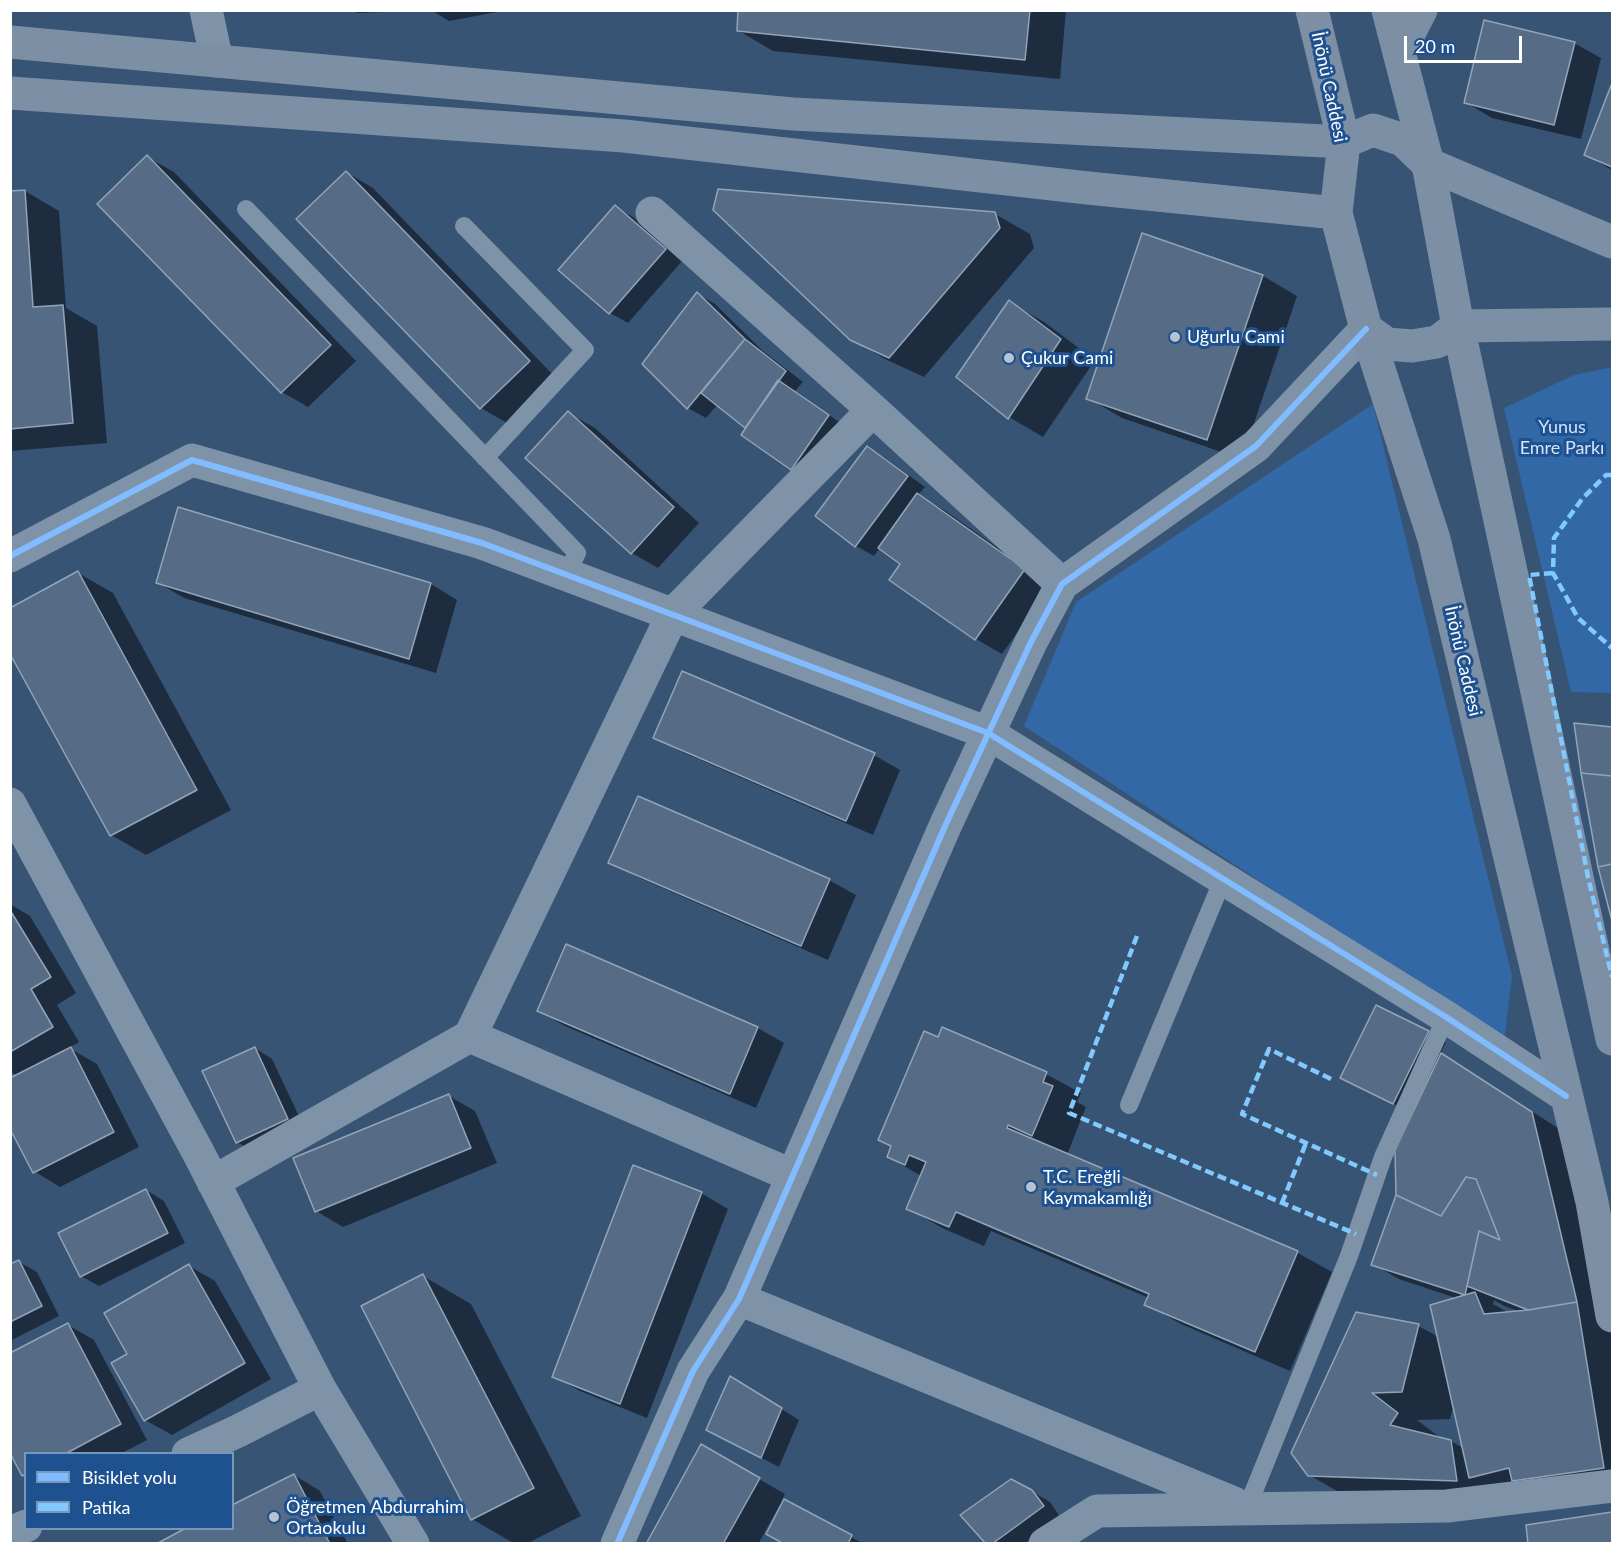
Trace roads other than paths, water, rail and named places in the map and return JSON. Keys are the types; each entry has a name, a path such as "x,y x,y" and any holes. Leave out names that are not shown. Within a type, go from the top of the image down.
{"main road":[{"name":"İnönü Caddesi","path":"1312,10 1344,142 1336,213 1366,329 1434,539 1592,1202 1612,1316"},
{"path":"1388,10 1428,164 1458,326 1612,1039"},
{"path":"1399,53 1421,10"},
{"path":"10,42 793,114 1344,142 1373,130 1403,140 1428,164 1612,242"},
{"path":"10,93 624,136 1076,187 1336,213"},
{"path":"1366,329 1387,344 1412,346 1437,342 1458,326 1612,324"}],"street":[{"path":"206,10 217,61"},
{"path":"652,213 873,410 1062,584"},
{"path":"617,1544 693,1371 739,1299 946,824 1031,642 1062,584 1256,446 1366,329"},
{"path":"213,1182 470,1036 673,614 873,410"},
{"path":"10,556 192,460 482,543 988,733 1446,1017 1566,1096"},
{"path":"10,804 213,1182 320,1389 413,1544"},
{"path":"470,1036 793,1176"},
{"path":"739,1299 1247,1508"},
{"path":"192,1452 320,1389"},
{"path":"1045,1544 1097,1511 1447,1506 1612,1486"}],"lane":[{"path":"246,209 577,553 566,575"},
{"path":"464,226 585,350 485,458"},
{"path":"1129,1105 1222,879"},
{"path":"1247,1508 1348,1256 1383,1157 1446,1017"}],"place":[{"name":"Uğurlu Cami","path":"1175,337"},
{"name":"Çukur Cami","path":"1009,358"},
{"name":"T.C. Ereğli Kaymakamlığı","path":"1031,1187"},
{"name":"Öğretmen Abdurrahim Ortaokulu","path":"274,1517"}],"park label":[{"name":"Yunus Emre Parkı","path":"1562,437"}]}
